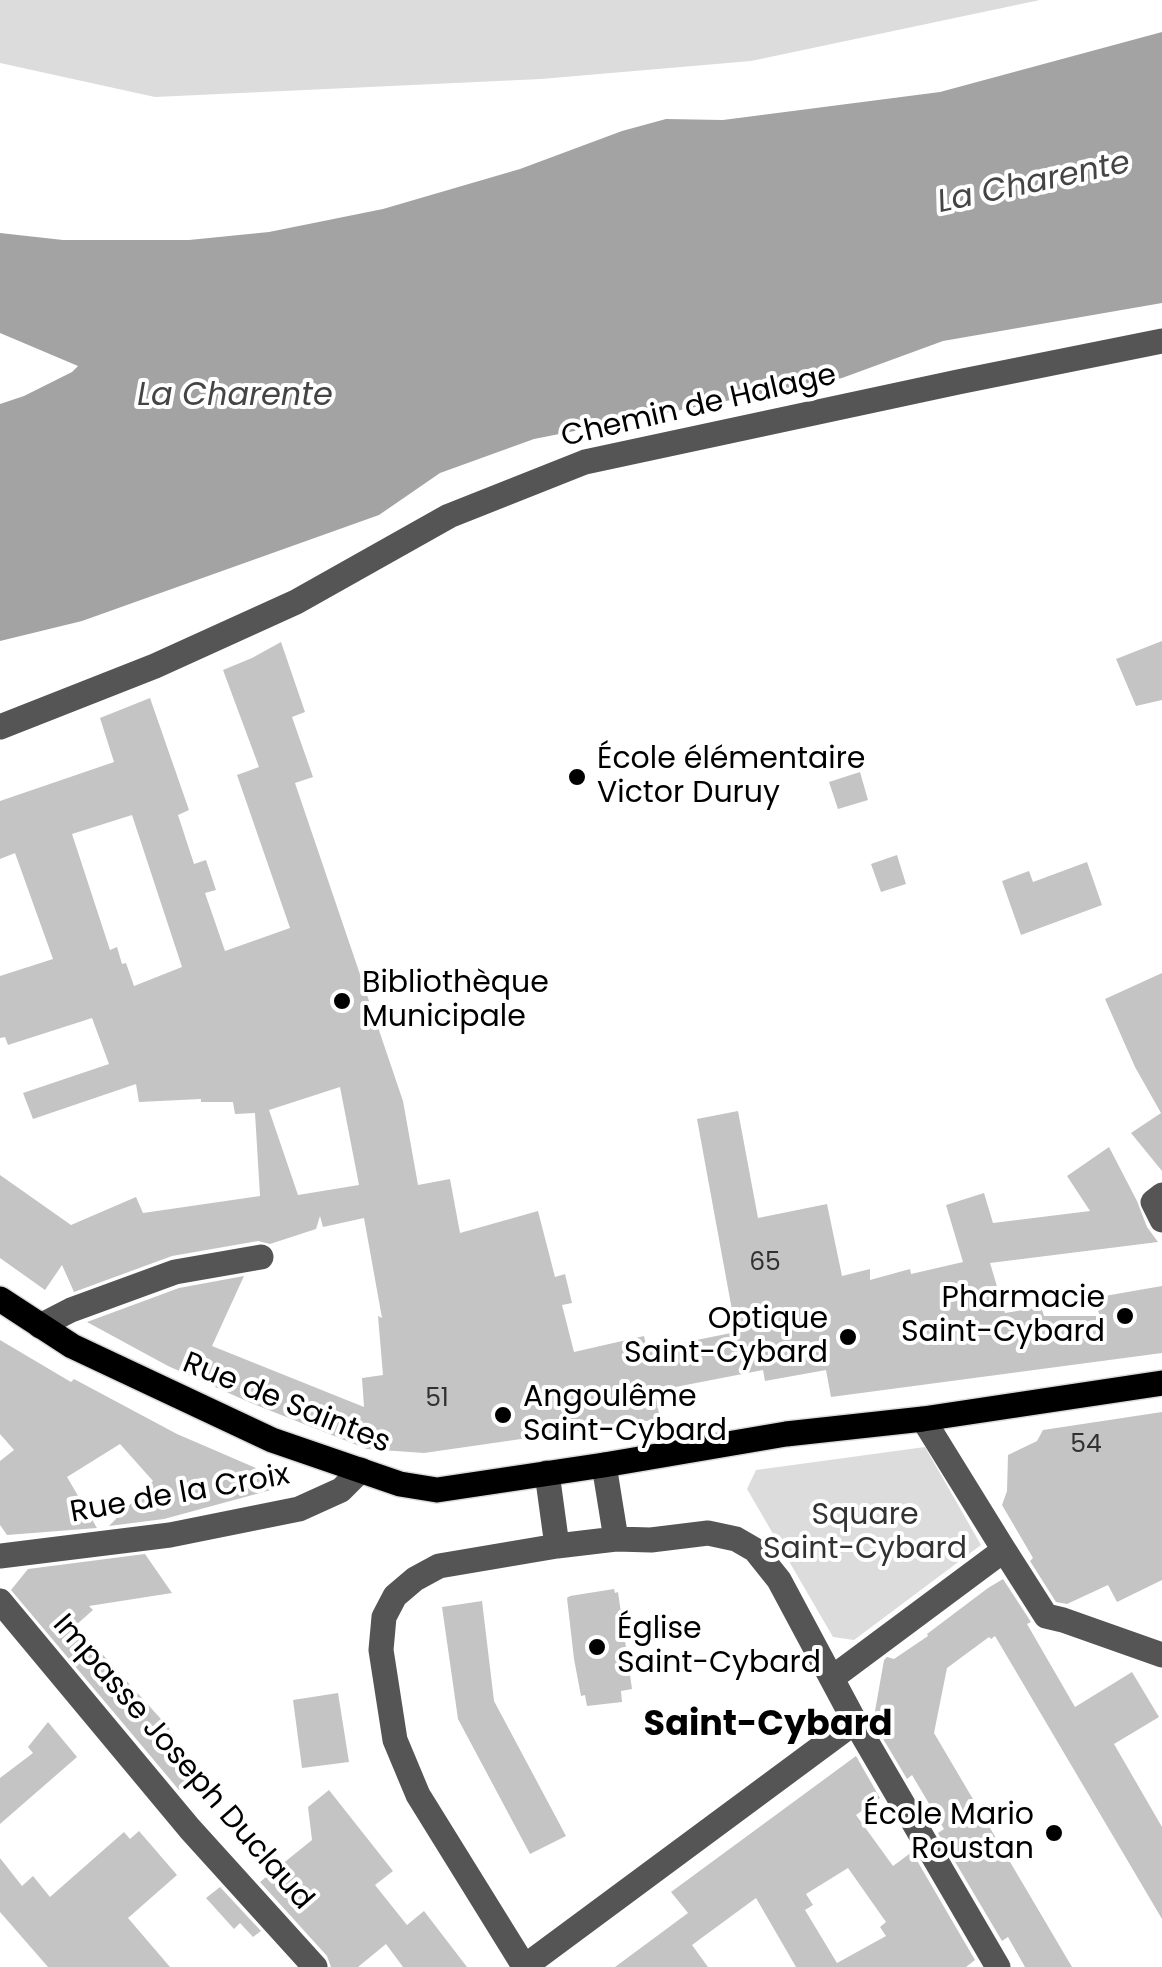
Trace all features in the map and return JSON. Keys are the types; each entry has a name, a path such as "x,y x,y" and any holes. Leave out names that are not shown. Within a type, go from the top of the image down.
{"main road":[{"name":"Rue de Saintes","path":"0,1299 72,1346 272,1440 400,1484 437,1490 786,1434 923,1419 1162,1383"}],"street":[{"name":"Chemin de Halage","path":"0,727 155,666 296,602 449,516 585,462 1162,341"},
{"path":"1162,1195 1153,1202 1162,1220"},
{"path":"40,1326 71,1310 175,1272 261,1257"},
{"path":"923,1419 1046,1616 1162,1655"},
{"path":"604,1466 616,1539"},
{"name":"Rue de la Croix","path":"0,1556 170,1535 299,1509 341,1490 361,1470"},
{"path":"546,1474 557,1546"},
{"path":"855,1722 524,1967 418,1795 395,1740 381,1650 384,1617 395,1596 439,1566 616,1539 651,1540 708,1533 736,1539 755,1550 778,1580 855,1722 998,1967"},
{"path":"832,1678 1004,1550"},
{"name":"Impasse Joseph Duclaud","path":"0,1601 190,1829 315,1967"}],"green space":[{"path":"0,0 1040,0 751,61 541,79 155,97 0,63"},
{"name":"Square Saint-Cybard","path":"925,1447 981,1545 854,1640 833,1637 747,1489 756,1470"}],"water":[{"name":"La Charente","path":"1162,32 1162,303 943,341 842,378 534,439 440,473 379,515 82,621 0,641 0,404 24,396 78,366 0,333 0,233 63,240 189,240 269,232 383,209 520,169 666,119 723,120 940,92"}],"building":[{"path":"1162,641 1162,700 1136,706 1116,659"},
{"path":"281,642 305,712 292,717 313,777 295,783 403,1101 418,1185 450,1179 460,1233 538,1211 555,1277 565,1274 572,1303 562,1305 574,1352 644,1336 647,1350 736,1332 697,1119 738,1111 758,1218 827,1204 842,1276 870,1269 870,1280 910,1269 911,1274 963,1262 946,1205 984,1193 993,1223 1090,1211 1067,1176 1109,1147 1158,1242 990,1263 1005,1313 1041,1307 1044,1316 1100,1316 1093,1298 1162,1286 1162,1353 831,1397 826,1370 765,1381 763,1370 655,1391 660,1419 424,1453 367,1449 168,1366 87,1322 179,1288 244,1276 212,1346 364,1407 362,1378 383,1375 378,1316 382,1318 364,1218 323,1227 320,1216 316,1229 270,1244 258,1241 172,1256 74,1292 62,1265 45,1290 0,1258 0,1175 71,1225 136,1197 143,1213 260,1196 255,1113 235,1114 233,1102 139,1102 136,1084 33,1119 23,1093 109,1064 92,1018 8,1045 5,1037 0,1038 0,976 53,959 15,853 0,859 0,801 114,762 100,718 150,698 189,810 178,815 194,864 206,860 216,890 205,893 225,951 290,928 237,775 259,767 223,670","holes":["132,815 182,967 134,986 117,947 110,950 72,834","340,1087 359,1185 298,1195 269,1110"]},
{"path":"860,772 868,800 838,809 829,782"},
{"path":"897,855 906,884 881,892 871,864"},
{"path":"1087,862 1102,905 1021,935 1002,881 1029,871 1033,882"},
{"path":"1162,973 1162,1171 1131,1133 1161,1113 1135,1067 1105,999"},
{"path":"0,1340 71,1382 74,1379 177,1434 293,1484 164,1519 109,1526 153,1481 120,1444 67,1477 97,1528 7,1535 0,1525 0,1461 14,1450 0,1434"},
{"path":"1162,1412 1162,1580 1117,1602 1108,1585 1067,1604 1056,1602 1002,1505 1007,1491 1008,1455 1037,1441 1043,1430"},
{"path":"145,1554 172,1593 89,1606 93,1610 76,1625 170,1729 159,1739 193,1777 179,1790 11,1590 28,1569"},
{"path":"1003,1579 1031,1622 1027,1624 1075,1707 1132,1672 1159,1717 1114,1744 1162,1827 1162,1919 995,1636 947,1668 934,1733 1072,1967 1025,1967 1008,1937 1002,1941 938,1833 944,1829 912,1775 907,1779 882,1737 888,1732 875,1711 884,1660 894,1659 928,1636"},
{"name":"Église Saint-Cybard","path":"614,1589 618,1592 632,1689 621,1691 622,1702 587,1706 585,1695 581,1696 574,1659 567,1598"},
{"path":"482,1601 494,1701 566,1836 530,1854 458,1719 442,1607"},
{"path":"338,1693 349,1762 302,1768 293,1700"},
{"path":"48,1722 77,1757 0,1824 0,1778 33,1753 28,1747"},
{"path":"856,1756 880,1798 856,1815 893,1866 912,1852 975,1960 966,1967 796,1967 756,1898 692,1945 708,1967 615,1967 688,1913 671,1892","holes":["848,1868 886,1922 880,1927 886,1936 837,1963 805,1910 813,1905 806,1894"]},
{"path":"329,1790 393,1871 375,1885 407,1925 424,1911 467,1967 403,1967 386,1944 358,1967 331,1967 327,1956 260,1882 312,1840 308,1807"},
{"path":"139,1831 177,1875 128,1918 170,1967 48,1967 0,1912 0,1858 22,1886 33,1876 50,1897 124,1832 130,1839"},
{"path":"220,1887 261,1931 253,1937 240,1923 234,1929 206,1898"}],"place":[{"name":"École élémentaire Victor Duruy","path":"577,777"},
{"name":"Bibliothèque Municipale","path":"342,1001"},
{"name":"Pharmacie Saint-Cybard","path":"1125,1316"},
{"name":"Optique Saint-Cybard","path":"848,1337"},
{"name":"Angoulême Saint-Cybard","path":"503,1415"},
{"name":"Église Saint-Cybard","path":"597,1647"},
{"name":"École Mario Roustan","path":"1054,1833"}],"district":[{"name":"Saint-Cybard","path":"768,1726"}]}
